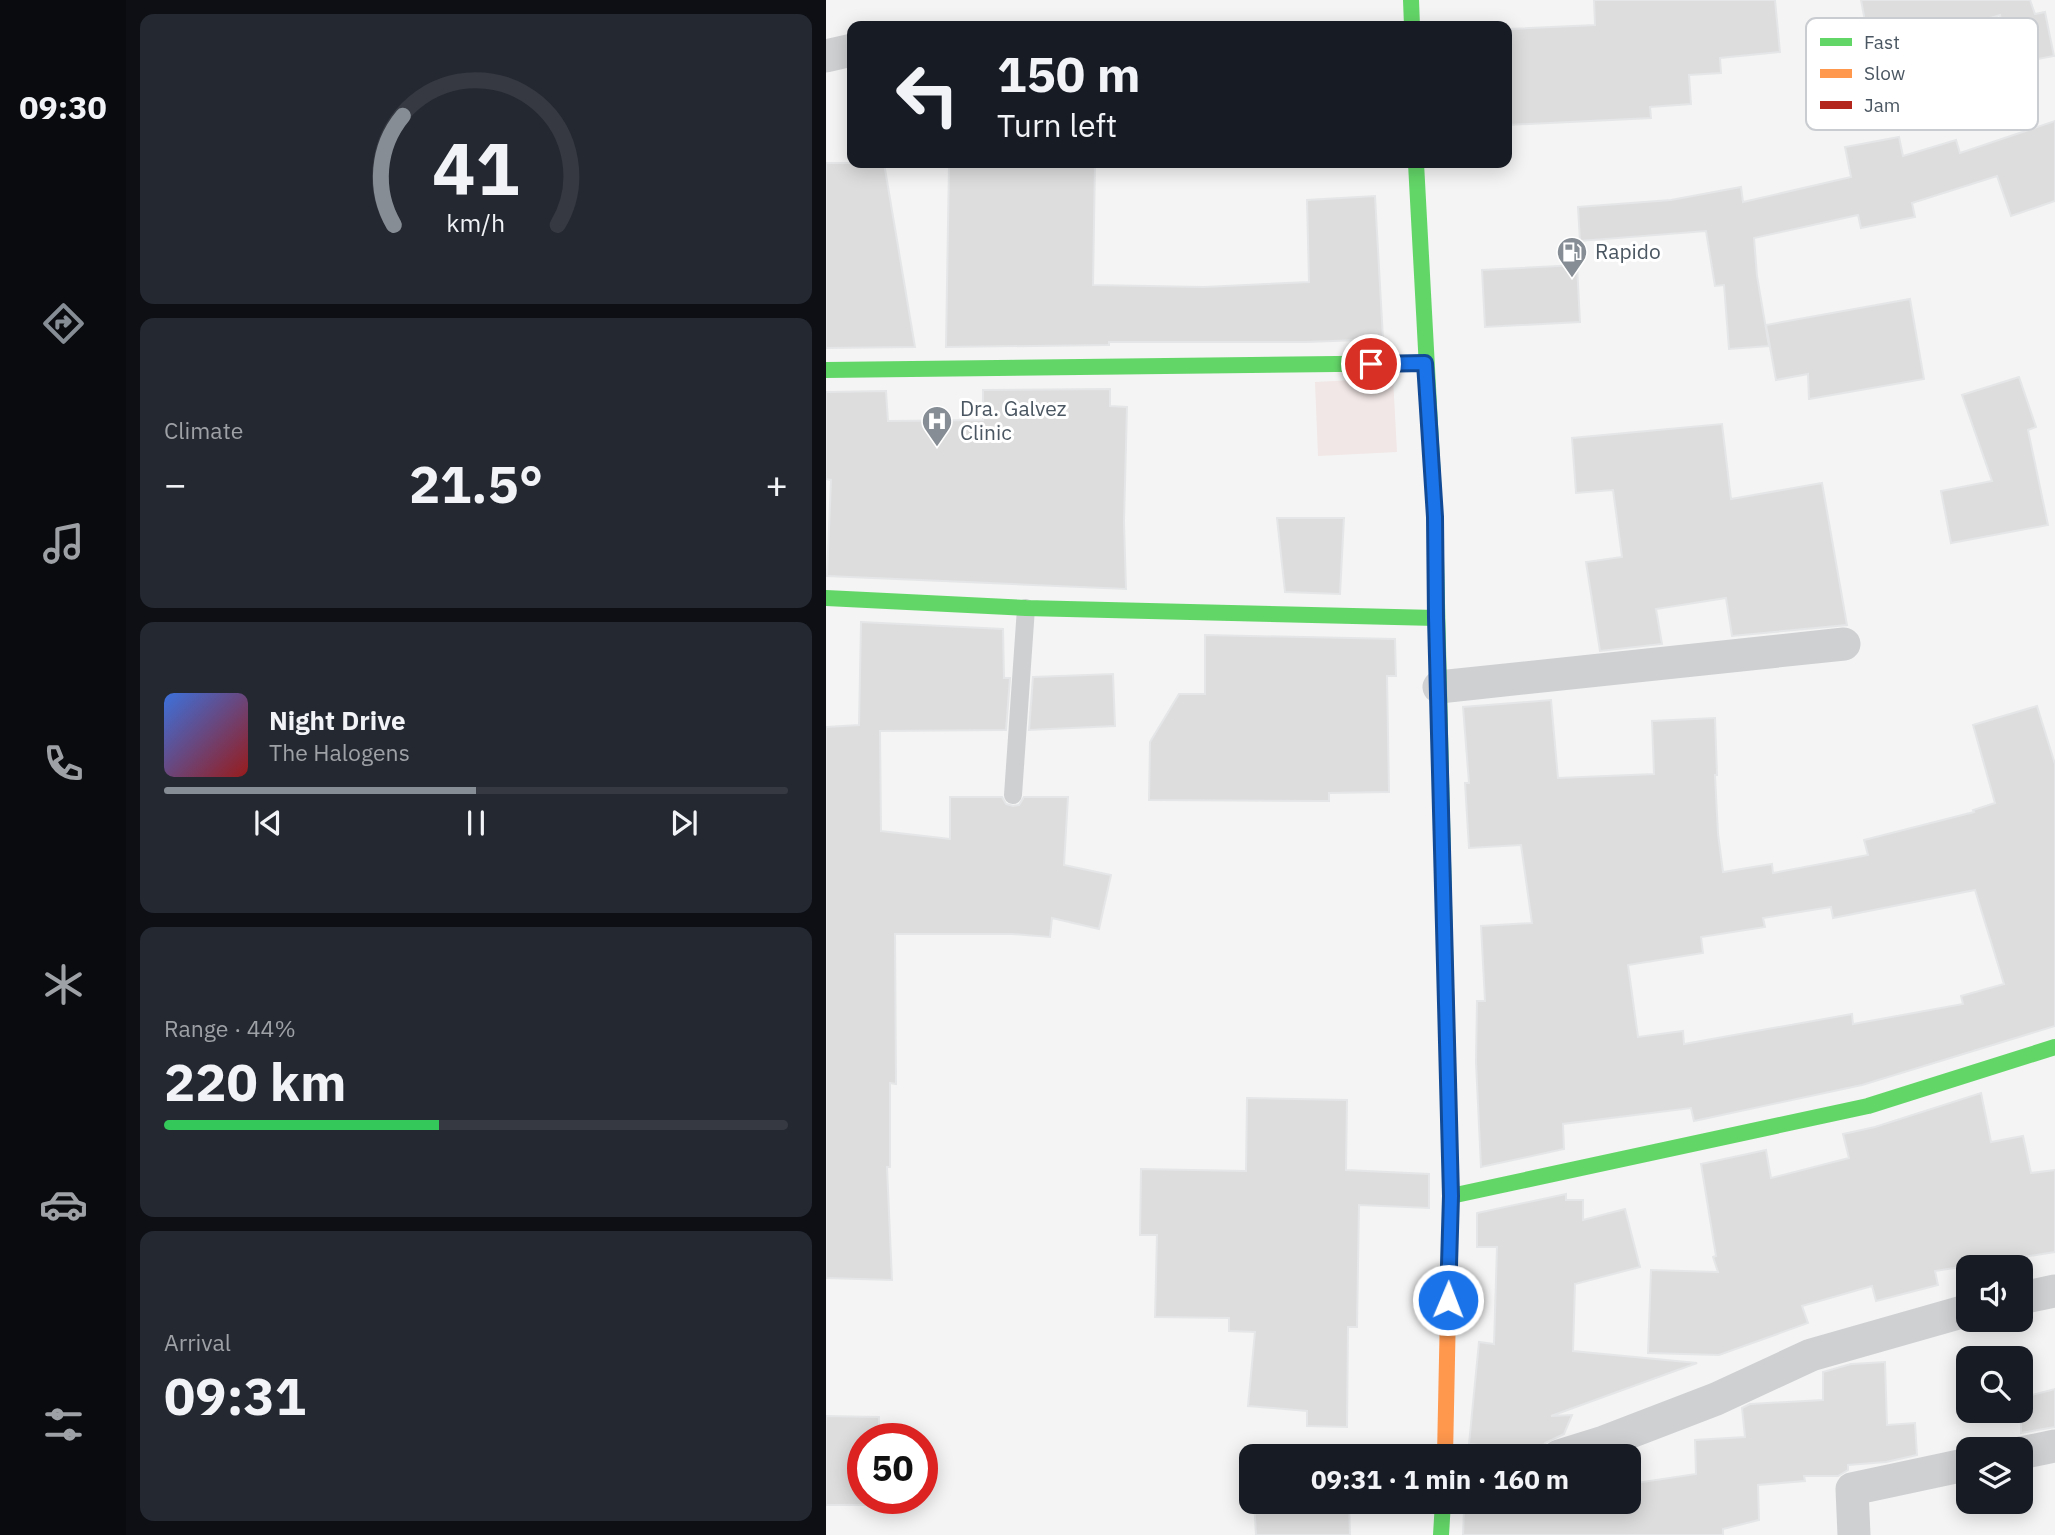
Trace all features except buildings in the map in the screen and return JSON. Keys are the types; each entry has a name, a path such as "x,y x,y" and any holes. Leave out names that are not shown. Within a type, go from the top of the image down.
{"street":[{"path":"1411,0 1412,21"},
{"path":"826,56 847,51"},
{"path":"1416,168 1435,517 1451,1196 1445,1444"},
{"path":"826,370 1425,363"},
{"path":"826,598 1026,608 1436,618"},
{"path":"1438,687 1844,644"},
{"path":"1451,1196 1868,1106 2055,1047"},
{"path":"2033,1296 2055,1291"},
{"path":"1598,1444 1716,1399 1811,1355 1956,1314"},
{"path":"2033,1451 2055,1446"},
{"path":"1854,1535 1852,1489 1956,1467"},
{"path":"1441,1535 1442,1514"}],"lane":[{"path":"1013,795 1026,608"}],"shaded area":[{"path":"1393,378 1397,452 1318,456 1315,382"}],"traffic: fast":[{"path":"1411,0 1412,21"},
{"path":"1416,168 1435,517 1446,990"},
{"path":"826,370 1425,363"},
{"path":"826,598 1026,608 1436,618"},
{"path":"1451,1196 1868,1106 2055,1047"},
{"path":"1441,1535 1442,1514"}],"traffic: slow":[{"path":"1445,1444 1449,1262"}],"traffic: jam":[{"path":"1446,990 1451,1196 1449,1262"}],"place":[{"name":"Rapido","path":"1572,279"},
{"name":"Dra. Galvez Clinic","path":"937,448"}],"route":[{"path":"1371,364 1425,363 1435,517 1451,1196 1448,1300"}]}
